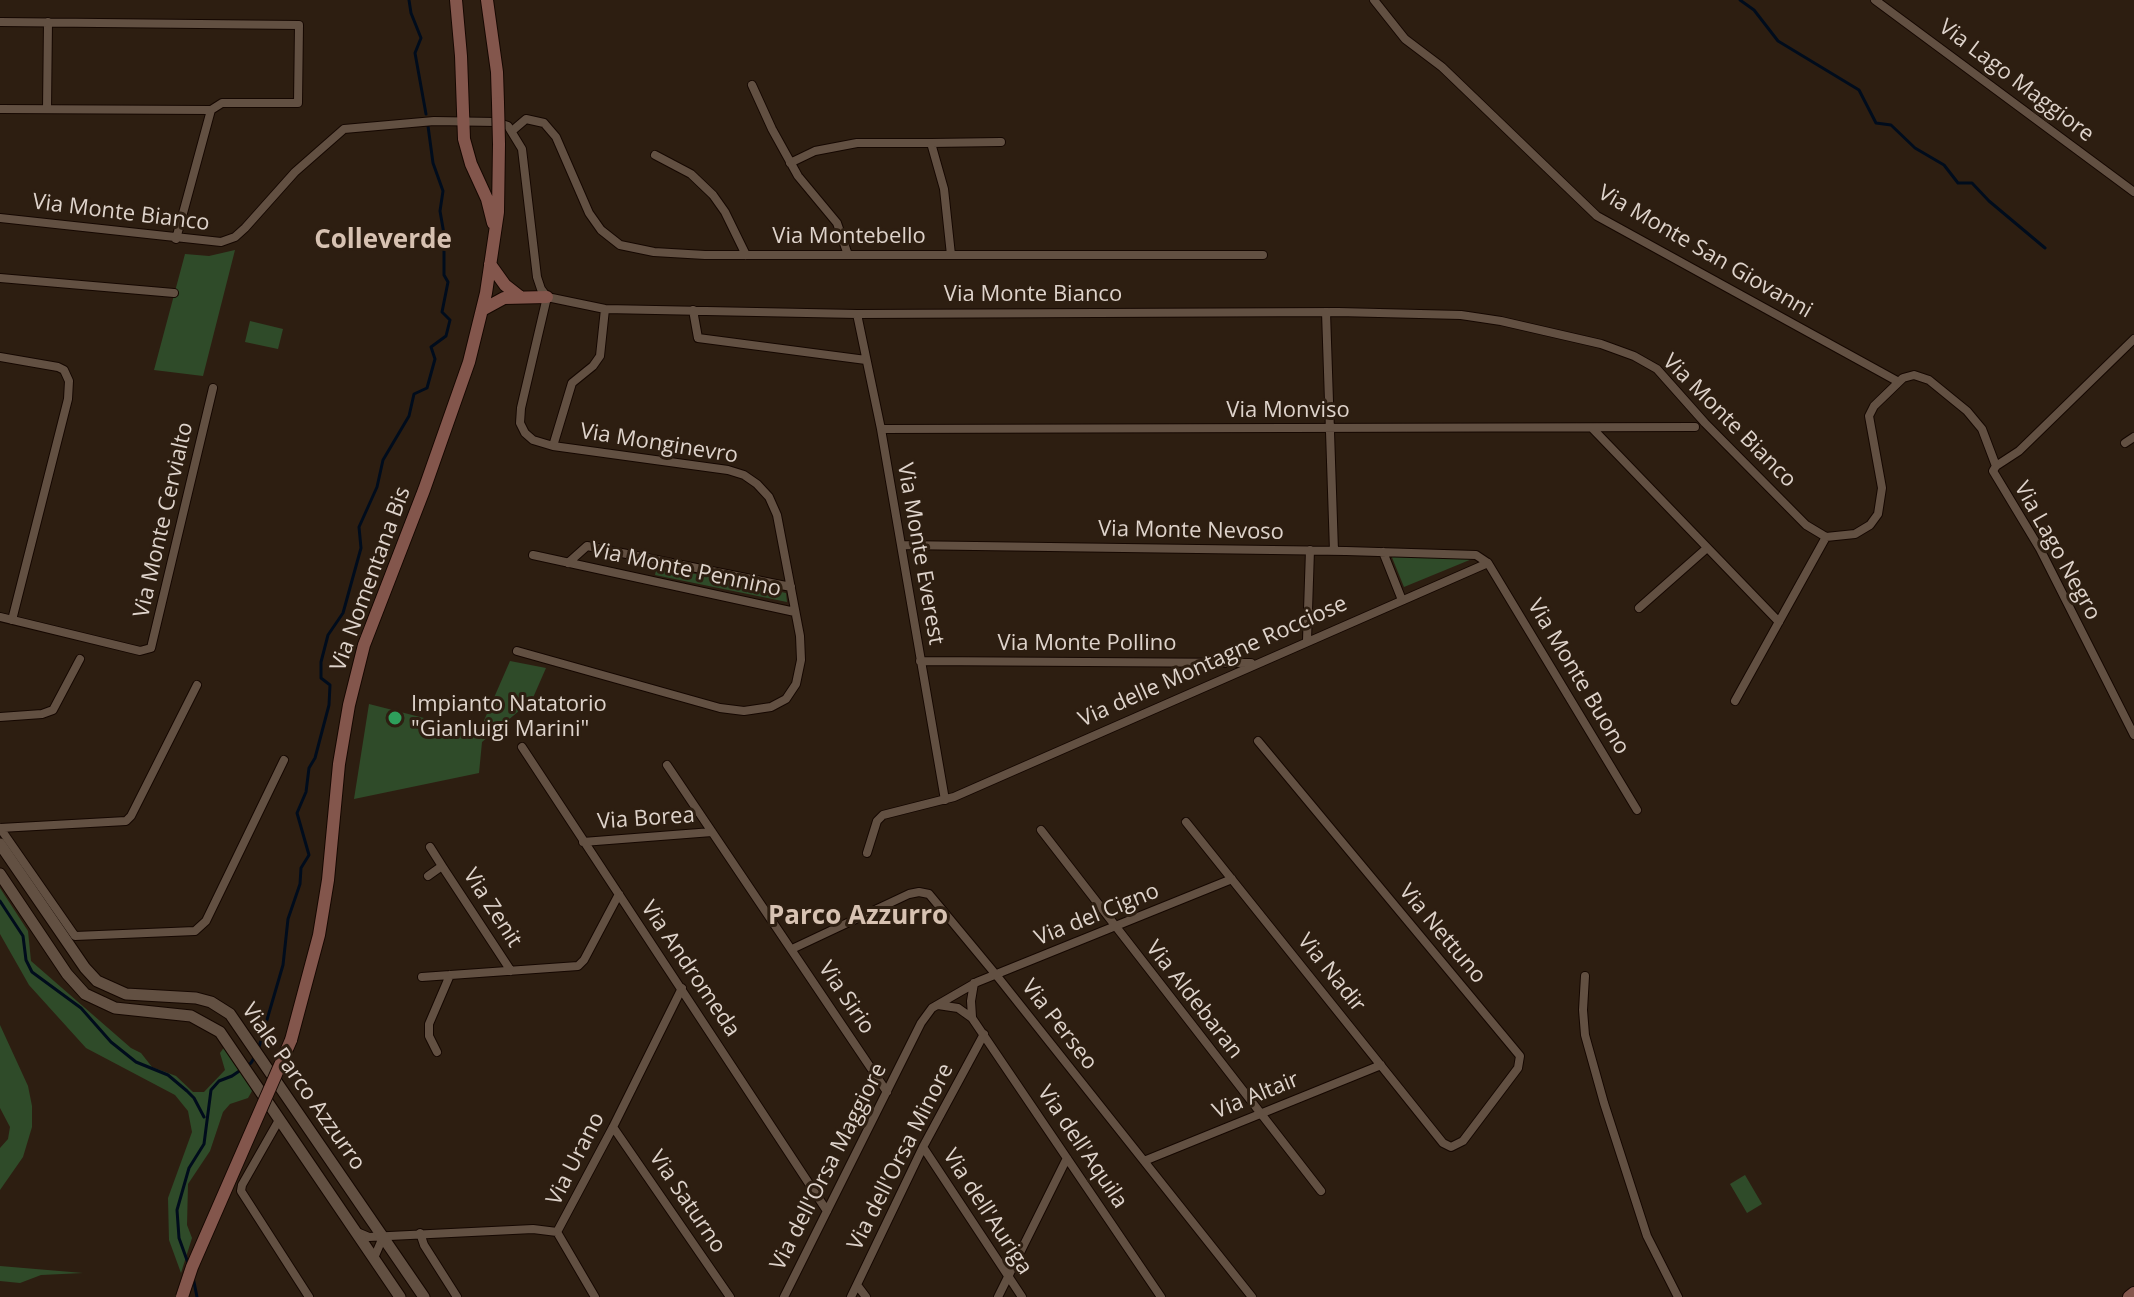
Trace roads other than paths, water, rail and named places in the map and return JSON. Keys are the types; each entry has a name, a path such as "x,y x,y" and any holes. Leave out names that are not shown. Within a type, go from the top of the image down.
{"main road":[{"path":"456,0 464,139 471,164 487,199 495,234"},
{"name":"Via Nomentana Bis","path":"182,1297 192,1267 291,1040 319,935 328,880 339,764 364,645 449,419 469,362 482,310 498,212 497,72 487,0"},
{"path":"490,264 505,285 519,296"},
{"path":"482,310 504,298 547,297"},
{"path":"2129,1297 2134,1293"}],"street":[{"name":"Via Monte San Giovanni","path":"1374,0 1405,39 1442,67 1597,216 1897,381"},
{"name":"Via Lago Maggiore","path":"1875,0 2134,192"},
{"path":"0,22 299,25 298,103 222,103 211,110 0,109"},
{"path":"47,109 48,22"},
{"path":"752,85 790,163 803,184 837,223 848,255"},
{"path":"176,239 211,110"},
{"name":"Via Montebello","path":"512,131 526,119 547,126 556,137 589,213 601,230 616,243 633,248 666,253 746,255 1263,255"},
{"name":"Via Monte Bianco","path":"0,218 51,221 213,243 235,237 295,172 344,129 462,121 496,122 512,131"},
{"path":"512,131 522,149 537,277 547,297"},
{"path":"790,163 810,153 849,144 1001,142"},
{"path":"931,143 943,183 951,255"},
{"path":"655,155 691,174 713,195 746,255"},
{"path":"0,278 174,293"},
{"name":"Via Monte Bianco","path":"547,297 605,309 857,314 1326,312 1483,317 1576,337 1634,356 1663,374 1705,423 1806,525 1826,537"},
{"name":"Via Monginevro","path":"517,651 738,711 761,710 786,699 798,678 801,650 777,515 765,491 748,477 722,469 553,446 528,437 522,429 520,418 547,297"},
{"path":"553,446 572,383 600,356 605,309"},
{"path":"693,310 698,338 866,360"},
{"path":"1326,312 1334,551"},
{"name":"Via Monte Everest","path":"857,314 881,429 945,800"},
{"name":"Via Lago Negro","path":"2134,339 2019,451 1993,471 2040,549 2134,735"},
{"path":"0,357 58,367 67,374 69,385 12,620"},
{"path":"1735,701 1826,537 1848,536 1863,530 1875,519 1880,508 1882,488 1869,416 1897,381 1910,376 1922,377 1955,400 1980,425 1996,466"},
{"name":"Via Monte Cervialto","path":"0,617 140,651 153,646 213,388"},
{"name":"Via Monviso","path":"881,429 1695,427"},
{"path":"1592,428 1779,622"},
{"path":"2125,443 2134,437"},
{"name":"Via Monte Nevoso","path":"901,545 1310,550 1484,559"},
{"name":"Via Monte Pennino","path":"568,563 587,546 791,587"},
{"path":"1639,608 1707,548"},
{"path":"1307,640 1310,550"},
{"path":"1383,552 1402,600"},
{"name":"Via Monte Pennino","path":"533,555 795,612"},
{"name":"Via delle Montagne Rocciose","path":"867,853 881,817 945,800 1402,600 1484,559"},
{"name":"Via Monte Buono","path":"1484,559 1637,810"},
{"path":"0,717 42,714 53,710 80,659"},
{"name":"Via Monte Pollino","path":"920,661 1254,663"},
{"path":"0,828 119,823 129,819 197,685"},
{"name":"Via Nettuno","path":"1258,741 1520,1056 1518,1068 1467,1137 1455,1146 1447,1146"},
{"name":"Via Andromeda","path":"522,747 827,1211"},
{"path":"0,828 76,937 195,931 206,921 284,760"},
{"name":"Via Sirio","path":"667,765 887,1092"},
{"name":"Via Nadir","path":"1186,822 1447,1146"},
{"name":"Via Aldebaran","path":"1041,830 1321,1191"},
{"name":"Via Borea","path":"583,842 712,832"},
{"name":"Viale Parco Azzurro","path":"0,844 97,981 126,994 189,997 211,1002 230,1014 424,1297"},
{"name":"Via Zenit","path":"430,847 511,971"},
{"name":"Via Zenit","path":"428,876 442,866"},
{"name":"Viale Parco Azzurro","path":"0,874 81,990 98,1002 115,1008 177,1013 199,1019 220,1032 400,1297"},
{"name":"Via del Cigno","path":"937,1005 974,983 1232,879"},
{"name":"Via Perseo","path":"792,949 909,894 922,892 932,897 1252,1297"},
{"path":"422,977 580,965 619,894"},
{"path":"437,1052 429,1036 429,1024 450,975"},
{"path":"1585,976 1585,1035 1604,1103 1647,1236 1678,1297"},
{"path":"972,1018 974,983"},
{"name":"Via Urano","path":"383,1237 533,1229 557,1232 682,988"},
{"path":"937,1005 958,1008 972,1018"},
{"name":"Via dell'Orsa Maggiore","path":"784,1297 924,1018 937,1005"},
{"name":"Via dell'Aquila","path":"972,1018 1161,1297"},
{"name":"Via dell'Orsa Minore","path":"851,1297 923,1147 984,1034"},
{"name":"Via Altair","path":"1144,1161 1381,1065"},
{"path":"279,1120 243,1183 241,1192 309,1297"},
{"name":"Via Saturno","path":"613,1127 730,1297"},
{"name":"Via dell'Auriga","path":"923,1147 1022,1297"},
{"path":"998,1297 1067,1158"},
{"path":"357,1232 369,1237 383,1237 374,1258"},
{"path":"557,1232 595,1297"},
{"path":"420,1233 424,1245 457,1297"},
{"path":"857,1285 866,1297"}],"waterway":[{"path":"409,0 421,38 415,53 426,114"},
{"path":"1740,0 1754,10 1778,41 1859,90 1876,123 1891,125 1915,148 1944,165 1958,183 1972,183 2045,248"},
{"path":"259,1047 283,965 288,919 300,884 301,868 309,855 297,813 306,792 309,768 315,758 329,705 330,685 321,678 321,662 328,635 343,613 361,548 359,527 377,487 383,460 409,416 414,394 427,388 435,359 431,347 446,336 450,320 442,312 448,282 444,275 444,234 440,211 443,191 433,163 428,126"},
{"path":"0,901 23,936 26,960 32,972 81,1008 111,1042 136,1062 168,1075 187,1091 204,1117"},
{"path":"188,1263 179,1238 177,1210 189,1168 204,1144 211,1090 219,1081 232,1076 254,1058"},
{"path":"193,1277 197,1297"}],"place":[{"name":"Impianto Natatorio \"Gianluigi Marini\"","path":"395,718"}],"district":[{"name":"Colleverde","path":"383,241"},
{"name":"Parco Azzurro","path":"858,917"}]}
